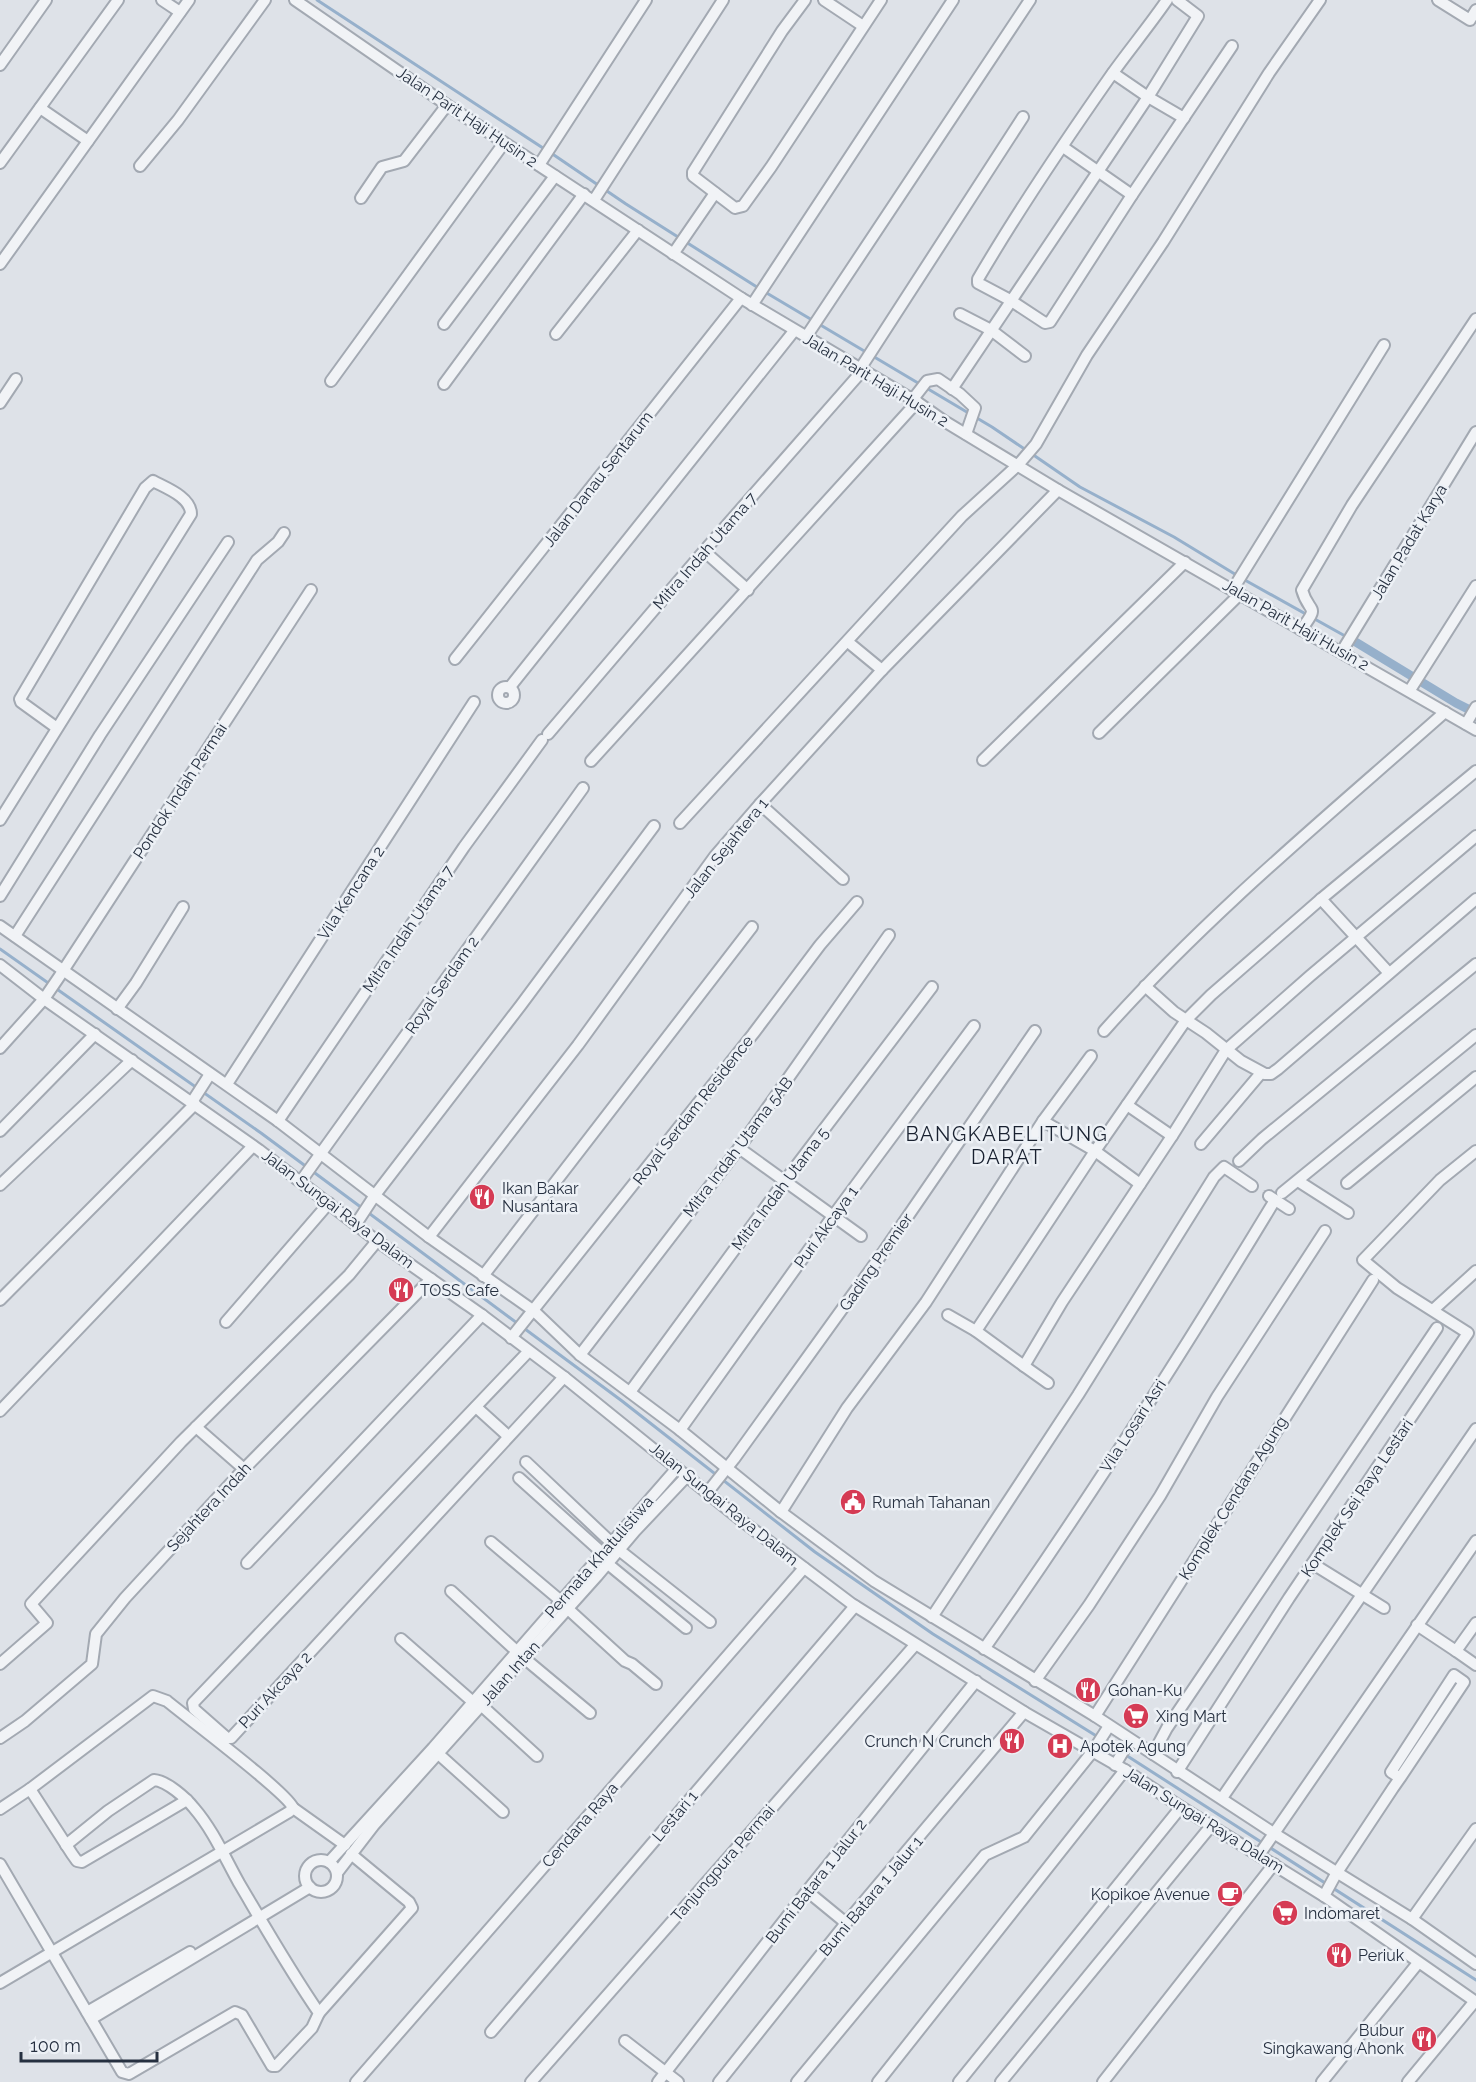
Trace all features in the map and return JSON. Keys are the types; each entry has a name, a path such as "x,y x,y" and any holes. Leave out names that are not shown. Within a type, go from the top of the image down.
{"street":[{"path":"0,64 46,0"},
{"path":"0,163 118,0"},
{"path":"162,0 180,12"},
{"path":"0,264 189,0"},
{"path":"140,166 178,120 265,0"},
{"name":"Jalan Parit Haji Husin 2","path":"295,0 504,143 555,176 593,195 638,230 675,251 741,298 794,331 811,330 863,366 916,397 966,434 1058,490 1344,648 1446,712 1471,715 1476,730"},
{"path":"539,165 646,0"},
{"path":"444,384 593,195 606,182 723,0"},
{"path":"805,0 782,31 693,172 693,176 735,208 743,206 771,167 881,0"},
{"path":"824,0 863,26"},
{"path":"752,305 953,0"},
{"path":"811,330 1030,0"},
{"path":"1167,0 1113,73 1063,147 1001,241 978,279 978,283 1010,300 1045,323 1050,322 1232,46"},
{"path":"952,389 1148,97 1198,16 1177,0"},
{"path":"680,823 962,516 1018,465 1036,444 1087,355 1163,242 1269,73 1320,0"},
{"path":"1438,0 1470,20 1476,10"},
{"path":"1113,73 1184,118"},
{"path":"361,198 382,167 404,161 447,105"},
{"path":"40,108 88,141"},
{"name":"Mitra Indah Utama 7","path":"278,1121 464,847 545,737 863,366 1023,117"},
{"path":"331,381 504,143"},
{"path":"1063,147 1132,195"},
{"path":"444,324 555,176"},
{"path":"675,251 715,193"},
{"path":"556,334 638,230"},
{"name":"Jalan Danau Sentarum","path":"455,659 741,298"},
{"path":"960,314 991,330 1025,356"},
{"path":"1303,627 1313,612 1302,590 1352,505 1476,319"},
{"path":"510,687 794,331"},
{"path":"1100,733 1237,588 1244,570 1384,345"},
{"path":"591,761 748,590 916,397 927,381 938,378 975,408 966,434"},
{"path":"0,403 16,379"},
{"name":"Jalan Padat Karya","path":"1344,648 1476,432"},
{"path":"0,820 57,728 190,510 184,500 153,481 145,488 20,699 57,728"},
{"name":"Jalan Sejahtera 1","path":"429,1237 578,1045 716,856 882,670 1058,490"},
{"path":"15,936 257,560 278,542 284,533"},
{"path":"0,896 100,735 228,542"},
{"path":"704,551 748,590"},
{"path":"983,760 1185,562"},
{"path":"1410,690 1476,586"},
{"name":"Pondok Indah Permai","path":"0,1048 46,995 61,973 311,590"},
{"path":"848,642 882,670"},
{"name":"Vila Kencana 2","path":"227,1084 474,702"},
{"path":"1104,1031 1145,986 1264,872 1446,712"},
{"path":"976,1331 1095,1151 1186,1020 1211,995 1321,899 1476,771"},
{"name":"Royal Serdam 2","path":"303,1178 583,788"},
{"path":"760,804 843,879"},
{"path":"357,1221 654,826"},
{"path":"1024,1366 1062,1302 1226,1050 1301,983 1476,836"},
{"path":"1321,899 1389,973"},
{"path":"1145,986 1174,1012 1226,1050 1261,1073 1271,1074 1476,899"},
{"name":"Royal Serdam Residence","path":"513,1335 753,1034 820,945 857,902"},
{"path":"117,1009 136,983 183,907"},
{"path":"0,926 61,973 117,1009 208,1077 227,1084 278,1121 483,1276 781,1512 874,1581 1095,1716 1106,1730 1153,1754 1177,1772 1222,1798 1275,1834 1412,1919 1475,1962"},
{"path":"483,1276 752,927"},
{"name":"Mitra Indah Utama 5AB","path":"580,1355 739,1148 889,935"},
{"path":"1239,1161 1262,1139 1476,964"},
{"name":"Jalan Sungai Raya Dalam","path":"0,965 46,995 95,1034 194,1101 253,1146 303,1178 329,1203 357,1221 377,1241 513,1335 528,1352 564,1377 855,1606 1024,1712 1095,1750 1181,1808 1326,1893 1418,1963 1476,2002"},
{"name":"Mitra Indah Utama 5","path":"630,1392 784,1182 932,987"},
{"name":"Puri Akcaya 1","path":"680,1430 833,1216 974,1026"},
{"name":"Gading Premier","path":"709,1490 727,1469 884,1251 1035,1031"},
{"path":"0,1131 95,1034"},
{"path":"1289,1209 1275,1196 1298,1181 1476,1035"},
{"path":"781,1512 847,1408 926,1302 1043,1121 1091,1056"},
{"path":"0,1185 132,1060"},
{"path":"1201,1144 1261,1073"},
{"path":"0,1300 194,1101 208,1077"},
{"path":"1347,1183 1476,1077"},
{"path":"1127,1105 1172,1136"},
{"path":"1043,1121 1095,1151 1140,1184"},
{"path":"0,1412 253,1146"},
{"path":"739,1148 861,1236"},
{"name":"Komplek Sei Raya Lestari","path":"1177,1772 1289,1598 1468,1333 1397,1288 1363,1260 1440,1180 1476,1151"},
{"path":"932,1617 1078,1395 1214,1177 1224,1167 1252,1186"},
{"path":"1298,1181 1348,1213"},
{"name":"Vila Losari Asri","path":"984,1649 1053,1550 1109,1463 1275,1196"},
{"path":"226,1322 329,1203"},
{"path":"1035,1681 1089,1605 1160,1496 1217,1397 1324,1231"},
{"path":"0,1664 47,1623 31,1604 196,1427 349,1275 377,1241"},
{"path":"1433,1310 1476,1271"},
{"name":"Sejahtera Indah","path":"0,1738 26,1721 92,1664 99,1628 244,1469 431,1279"},
{"name":"Komplek Cendana Agung","path":"1095,1716 1373,1280"},
{"path":"248,1563 482,1315"},
{"path":"948,1315 976,1331 1048,1383"},
{"path":"1153,1754 1173,1718 1437,1328"},
{"name":"Puri Akcaya 2","path":"528,1352 192,1704 210,1724 227,1738 231,1738 564,1377"},
{"path":"476,1407 508,1436"},
{"path":"196,1427 244,1469"},
{"path":"1222,1798 1476,1429"},
{"path":"526,1462 616,1546 710,1622"},
{"name":"Permata Khatulistiwa","path":"329,1862 348,1850 520,1654 607,1559 677,1468"},
{"path":"616,1546 687,1476"},
{"path":"519,1478 686,1628"},
{"path":"1260,1855 1476,1541"},
{"path":"491,1542 625,1661 656,1684"},
{"path":"1313,1564 1384,1608"},
{"name":"Cendana Raya","path":"356,2082 804,1568"},
{"path":"451,1591 520,1654 590,1713"},
{"name":"Lestari 1","path":"493,2029 855,1606"},
{"path":"1456,1651 1476,1623"},
{"path":"1417,1625 1476,1665"},
{"path":"401,1639 537,1756"},
{"name":"Tanjungpura Permai","path":"531,2082 915,1645"},
{"path":"1326,1893 1464,1682 1455,1676 1390,1772 1400,1778"},
{"name":"Bumi Batara 1 Jalur 2","path":"658,2082 807,1891 976,1682"},
{"path":"0,1809 153,1696 166,1701 290,1800 293,1808 348,1850 409,1902 412,1908 319,2013 312,2028 276,2066 270,2064 242,2014 235,2012 129,2074 122,2072 0,1864"},
{"name":"Bumi Batara 1 Jalur 1","path":"719,2082 846,1923 1024,1712"},
{"path":"796,2082 985,1855 1024,1837 1095,1750 1106,1730"},
{"path":"878,2082 1119,1765 1128,1743"},
{"path":"436,1751 503,1812"},
{"path":"66,1845 108,1811 154,1779 163,1783 187,1800 218,1841 258,1916 319,2013"},
{"path":"30,1789 77,1861 82,1862 187,1800"},
{"path":"0,1983 293,1808"},
{"path":"959,2082 1181,1808"},
{"path":"1000,2082 1211,1826"},
{"path":"1412,1919 1476,1829"},
{"path":"337,1873 329,1862 319,1860 310,1865 305,1874 308,1885 320,1892 330,1890 337,1881 337,1873 348,1850"},
{"path":"1103,2082 1274,1864"},
{"path":"89,2016 308,1885"},
{"path":"807,1891 846,1923"},
{"path":"1323,2082 1418,1963"},
{"path":"1408,2082 1476,2002"},
{"path":"625,2041 678,2082"}],"waterway":[{"path":"317,0 546,150"},
{"path":"551,153 626,204 760,289"},
{"path":"765,292 992,427 1026,450"},
{"path":"1032,454 1080,487 1174,537 1238,576"},
{"path":"1243,579 1354,641"},
{"path":"1354,641 1476,713"},
{"path":"0,949 261,1133 622,1401 815,1552 933,1634 1098,1737"},
{"path":"1104,1741 1476,1980"}],"place":[{"name":"Ikan Bakar Nusantara","path":"482,1197"},
{"name":"TOSS Cafe","path":"401,1290"},
{"name":"Rumah Tahanan","path":"853,1502"},
{"name":"Gohan-Ku","path":"1088,1690"},
{"name":"Xing Mart","path":"1136,1716"},
{"name":"Crunch N Crunch","path":"1012,1741"},
{"name":"Apotek Agung","path":"1060,1746"},
{"name":"Kopikoe Avenue","path":"1230,1894"},
{"name":"Indomaret","path":"1285,1913"},
{"name":"Periuk","path":"1339,1955"},
{"name":"Bubur Singkawang Ahonk","path":"1424,2039"}],"district":[{"name":"BANGKABELITUNG DARAT","path":"1007,1146"}]}
